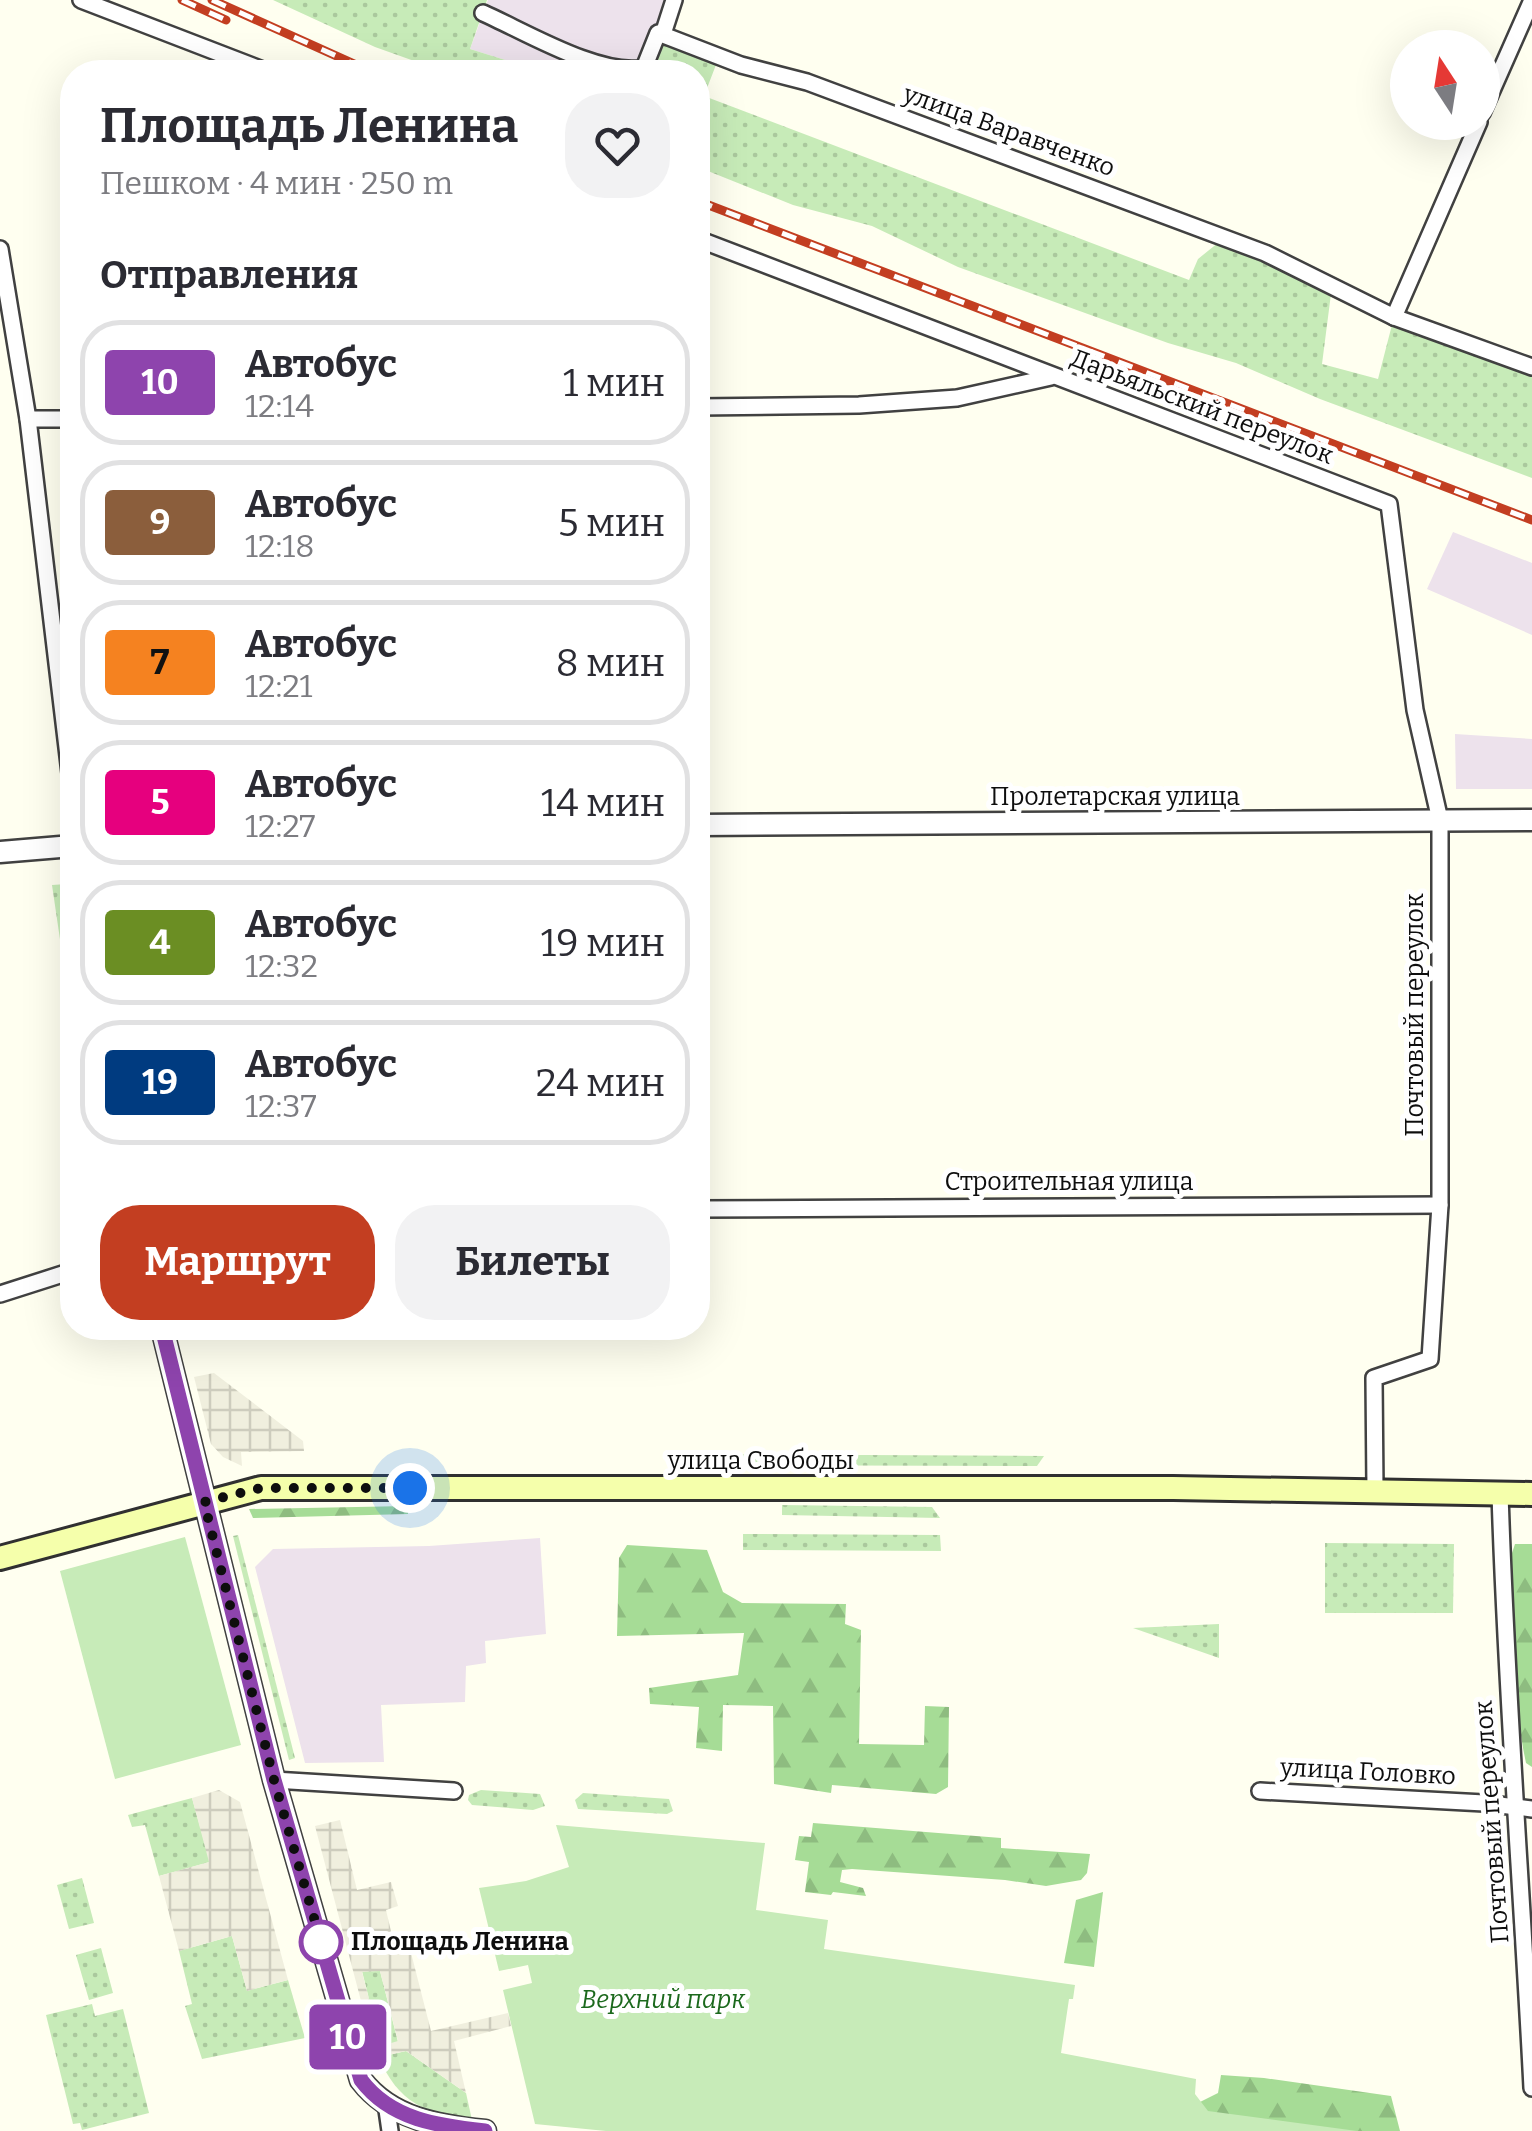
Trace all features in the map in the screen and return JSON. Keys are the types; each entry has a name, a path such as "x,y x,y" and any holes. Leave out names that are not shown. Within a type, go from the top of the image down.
{"main road":[{"name":"улица Свободы","path":"0,1558 261,1488 1375,1490 1532,1494"}],"street":[{"path":"81,0 237,60"},
{"path":"647,60 658,33 663,34 674,0"},
{"path":"1500,73 1532,0"},
{"path":"483,13 592,60"},
{"name":"улица Варавченко","path":"663,34 741,66 808,82 1265,253 1394,316 1532,367"},
{"path":"1394,316 1470,140"},
{"path":"710,244 1052,377"},
{"path":"0,249 28,419 60,689"},
{"name":"Дарьяльский переулок","path":"710,407 957,398 1052,377 1388,504"},
{"path":"28,419 60,418"},
{"name":"Почтовый переулок","path":"1375,1490 1374,1378 1430,1360 1440,1205 1440,820 1415,710 1388,504"},
{"name":"Пролетарская улица","path":"710,825 1532,820"},
{"path":"0,852 60,847"},
{"name":"Строительная улица","path":"710,1208 1440,1205"},
{"path":"0,1294 60,1275"},
{"path":"165,1340 274,1780 361,2080 386,2103 425,2122 454,2130 484,2131"},
{"name":"Почтовый переулок","path":"1500,1493 1505,1650 1525,1809 1532,2088"},
{"path":"274,1780 454,1791"},
{"name":"улица Головко","path":"1260,1792 1484,1803 1525,1809"},
{"path":"386,2103 390,2131"}],"shaded area":[{"path":"488,0 674,0 648,60 505,60 470,49"},
{"path":"1453,532 1532,563 1532,635 1427,589"},
{"path":"1455,734 1532,739 1532,789 1456,789"},
{"path":"214,1373 303,1441 304,1451 241,1452 242,1466 223,1457 211,1444 194,1377"},
{"path":"540,1538 546,1634 485,1641 486,1663 466,1666 465,1702 381,1705 384,1762 305,1763 255,1567 273,1549 429,1546"},
{"name":"Площадь Ленина","path":"219,1790 240,1802 288,1980 247,1991 232,1936 179,1951 159,1876 209,1862 192,1798"},
{"path":"340,1820 357,1890 391,1882 398,1906 386,1910 394,1944 408,1941 431,2031 508,2013 511,2026 454,2041 466,2093 406,2051 376,2058 315,1826","holes":["380,1971 398,2041 381,2046 362,1972"]}],"green space":[{"path":"273,0 487,0 470,49 505,60 411,60"},
{"path":"658,33 719,57 710,80 710,60 647,60"},
{"path":"710,98 1189,280 1198,259 1224,238 1332,286 1322,364 1378,379 1394,317 1532,367 1532,478 1320,399 1236,363 1168,343 958,267 872,226 793,205 710,172"},
{"path":"60,884 60,939 52,885"},
{"path":"675,1454 1044,1456 1037,1466 681,1465"},
{"path":"782,1505 932,1507 940,1518 782,1515"},
{"path":"408,1506 408,1514 253,1518 249,1509"},
{"path":"743,1534 940,1535 941,1551 743,1550"},
{"path":"238,1535 295,1758 289,1760 233,1536"},
{"path":"185,1537 241,1745 115,1779 60,1571"},
{"path":"1325,1543 1454,1544 1453,1613 1325,1613"},
{"path":"1515,1544 1532,1544 1532,1767 1526,1763 1516,1686 1511,1556"},
{"path":"627,1545 707,1550 723,1592 742,1603 846,1604 845,1624 861,1630 859,1744 924,1745 925,1706 949,1707 948,1787 936,1794 832,1785 831,1793 774,1784 773,1706 723,1705 722,1751 696,1748 699,1707 650,1704 649,1688 738,1675 744,1633 617,1636 619,1558"},
{"path":"1219,1624 1219,1658 1133,1628"},
{"path":"481,1790 540,1794 545,1806 533,1810 472,1805 469,1795"},
{"path":"583,1793 669,1799 673,1811 667,1814 578,1809 575,1800"},
{"path":"192,1798 210,1862 159,1876 145,1825 132,1827 128,1815"},
{"path":"813,1823 1001,1838 1001,1848 1090,1854 1087,1873 1081,1880 1046,1886 852,1869 842,1870 840,1882 863,1888 866,1896 833,1892 831,1895 805,1892 809,1862 795,1860 799,1836 811,1837"},
{"name":"Верхний парк","path":"556,1825 765,1843 756,1910 828,1920 824,1949 1075,1985 1073,1999 1069,1999 1061,2053 1196,2079 1195,2094 1208,2111 1357,2131 606,2131 535,2124 503,1990 532,1983 528,1965 499,1971 479,1888 526,1881 569,1867"},
{"path":"82,1878 94,1923 69,1929 57,1885"},
{"path":"1103,1892 1094,1967 1064,1963 1076,1900"},
{"path":"232,1936 247,1991 288,1980 305,2038 202,2059 185,2006 192,2004 179,1951"},
{"path":"101,1948 113,1993 89,2000 76,1955"},
{"path":"362,1971 380,1971 398,2042 381,2046"},
{"path":"92,2004 95,2016 123,2009 149,2113 82,2130 80,2123 73,2124 46,2015"},
{"path":"406,2051 466,2093 472,2120 428,2110 404,2095 379,2057"},
{"path":"1221,2075 1391,2096 1400,2131 1111,2131 1184,2110 1218,2093"}],"railway":[{"path":"182,0 226,20"},
{"path":"212,0 345,60"},
{"path":"710,206 1532,520"}],"bus line":[{"name":"10","path":"165,1340 274,1780 361,2080 386,2103 410,2117 440,2126 485,2131"}],"place":[{"name":"Площадь Ленина","path":"321,1942"}],"route":[{"path":"321,1942 325,1956 274,1780 204,1502 261,1488 410,1488"}]}
